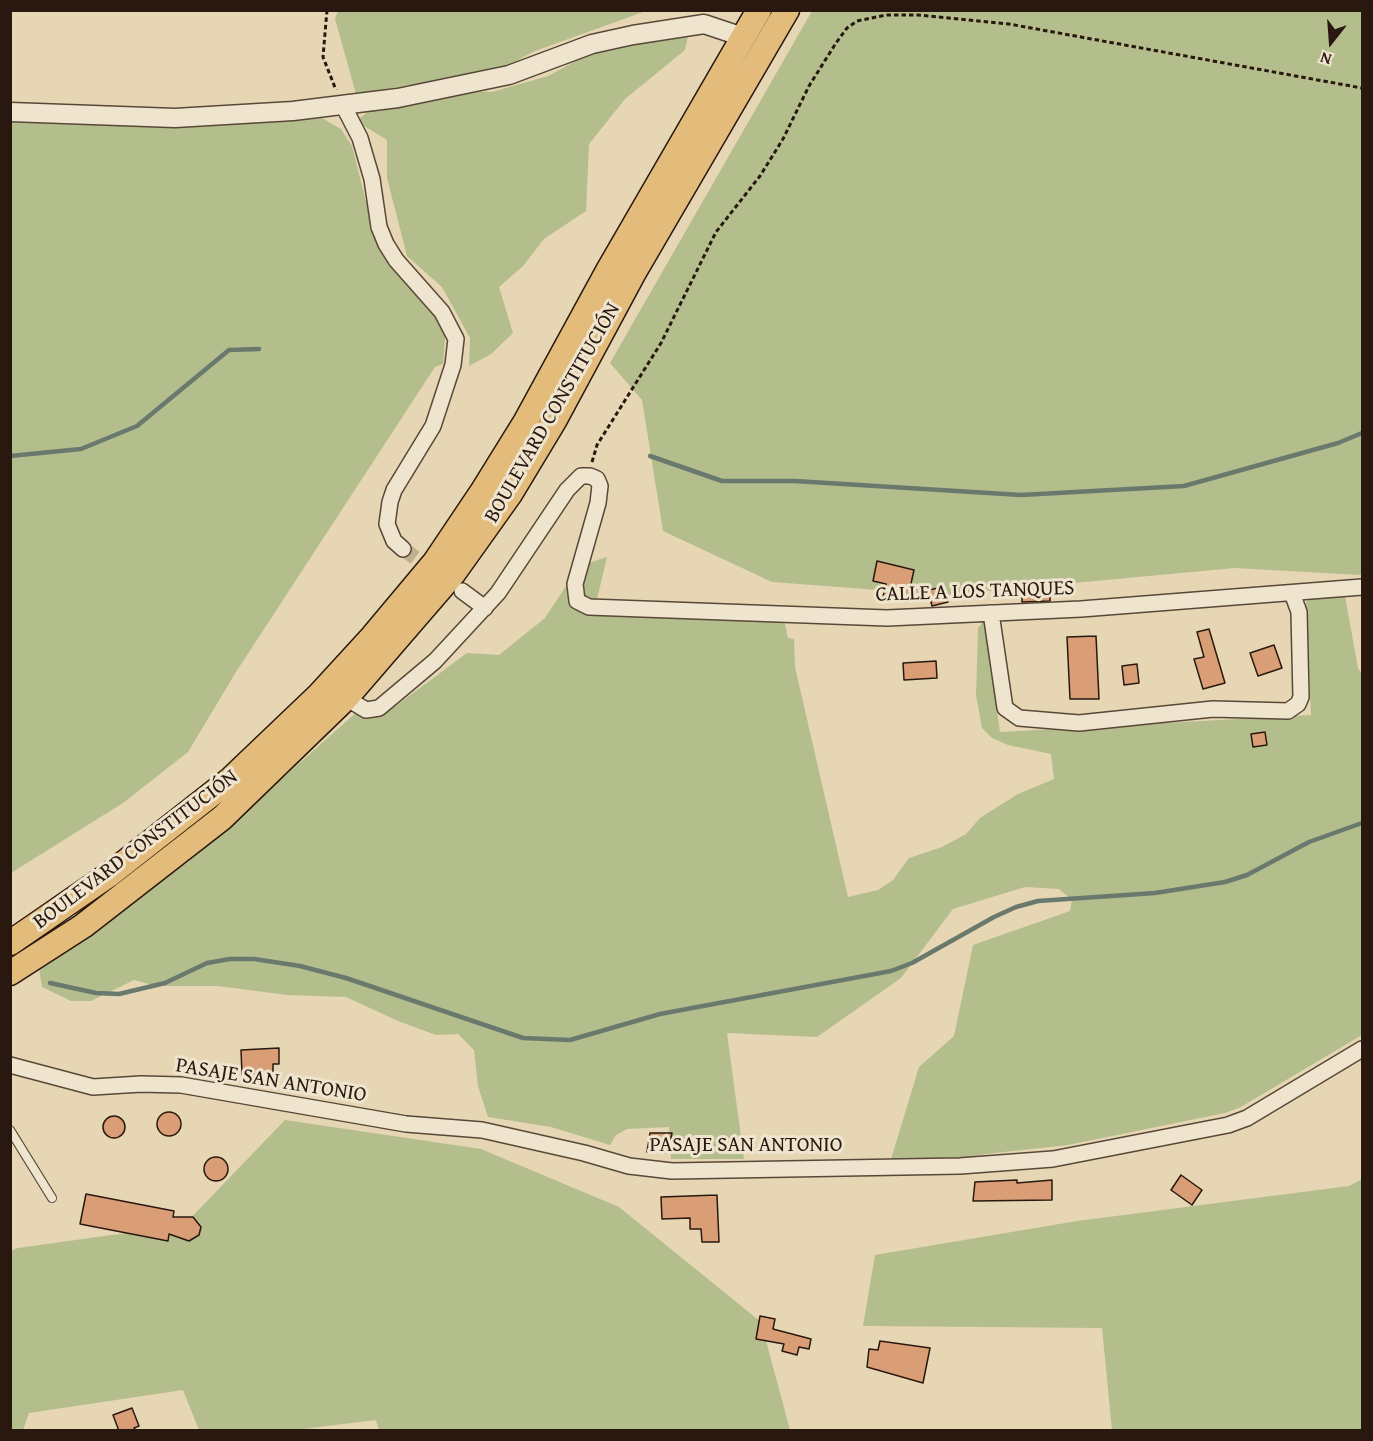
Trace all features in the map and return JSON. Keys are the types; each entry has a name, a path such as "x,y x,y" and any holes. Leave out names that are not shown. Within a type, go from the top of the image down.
{"highway":[{"name":"BOULEVARD CONSTITUCIÓN","path":"10,943 110,874 231,779 318,696 435,562 526,421 609,269 759,10"},
{"name":"BOULEVARD CONSTITUCIÓN","path":"10,973 83,926 222,818 346,698 453,574 510,494 554,421 633,274 787,10"}],"street":[{"path":"10,112 175,118 294,111 398,98 509,75 592,44 633,34 704,24 743,36"},
{"path":"343,105 360,138 372,179 379,227 386,244 410,277 442,312 456,339 453,365 433,426 394,490 390,502 387,524 394,541 403,549"},
{"path":"346,698 366,710 379,708 435,661 485,608 513,572 574,481 581,476 590,476"},
{"name":"CALLE A LOS TANQUES","path":"590,476 597,479 600,486 598,503 575,593 577,601 589,607 886,618 1081,609 1362,587"},
{"path":"462,591 485,608"},
{"path":"991,613 1005,708 1019,718 1031,721 1079,723 1109,722 1213,709 1288,711 1298,704 1301,697 1299,612 1292,593"},
{"name":"PASAJE SAN ANTONIO","path":"10,1065 93,1087 141,1084 181,1085 396,1122 482,1130 584,1153 629,1166 672,1171 960,1166 1053,1159 1228,1125 1247,1118 1362,1049"}],"lane":[{"path":"10,1130 52,1198"}],"path":[{"path":"327,10 322,57 343,105"},
{"path":"907,15 909,10"},
{"path":"590,476 597,445 657,349 716,232 760,176 783,140 809,86 847,28 857,21 886,15 907,15 1009,24 1362,88"}],"green space":[{"path":"338,10 646,11 535,51 499,70 356,94 335,19"},
{"path":"812,11 1362,11 1362,575 1235,568 944,595 772,582 663,531 642,400 610,363"},
{"path":"688,36 685,50 625,99 589,144 586,211 544,239 523,266 499,287 513,333 491,354 469,366 470,338 442,287 407,256 387,178 387,140 356,121 373,108 458,91 492,92 548,76 609,43"},
{"path":"11,118 159,125 222,125 322,118 341,129 352,146 373,229 446,327 443,364 435,367 236,672 188,752 123,803 11,873"},
{"path":"607,557 594,612 784,620 788,638 794,639 795,667 848,897 878,890 893,880 909,858 942,847 966,834 980,818 1018,794 1054,779 1051,754 1008,745 992,738 982,728 976,695 978,628 984,621 1000,732 1311,715 1306,603 1309,599 1345,596 1358,668 1362,674 1362,1035 1241,1107 1225,1113 1068,1145 888,1169 919,1067 954,1036 973,945 1070,911 1072,900 1059,889 1025,887 953,909 901,978 817,1037 727,1033 744,1159 671,1159 669,1127 627,1129 616,1135 610,1145 551,1127 488,1117 478,1086 474,1050 458,1034 436,1035 398,1021 346,997 287,995 218,986 156,986 134,980 91,1001 71,1001 42,987 39,969 103,924 92,918 187,863 368,702 393,708 467,653 499,655 545,618 579,566"},
{"path":"285,1120 481,1149 619,1207 761,1322 790,1430 379,1430 376,1420 295,1430 199,1430 183,1390 29,1413 23,1430 11,1430 10,1251 184,1225"},
{"path":"1362,1179 1362,1430 1112,1430 1102,1328 863,1326 875,1255 1077,1221 1349,1186"}],"building":[{"path":"877,561 914,570 907,602 883,597 886,584 873,581"},
{"path":"944,587 948,602 932,606 928,590"},
{"path":"1050,594 1050,601 1022,602 1022,595"},
{"path":"1209,629 1225,683 1203,689 1194,659 1204,657 1197,632"},
{"path":"1096,636 1099,699 1070,699 1067,637"},
{"path":"1274,645 1282,668 1258,676 1250,653"},
{"path":"936,661 937,678 904,680 903,663"},
{"path":"1137,664 1139,683 1124,685 1122,666"},
{"path":"1265,732 1267,745 1253,747 1251,734"},
{"path":"279,1048 279,1064 273,1064 273,1073 242,1074 241,1050"},
{"path":"169,1112 177,1116 181,1124 177,1132 169,1136 161,1132 157,1124 161,1116"},
{"path":"114,1116 122,1119 125,1127 122,1135 114,1138 106,1135 103,1127 106,1119"},
{"path":"650,1133 672,1133 668,1153 647,1152"},
{"path":"216,1157 225,1160 228,1169 225,1178 216,1181 207,1178 204,1169 207,1160"},
{"path":"1181,1175 1202,1190 1192,1205 1171,1190"},
{"path":"1017,1180 1017,1183 1052,1180 1052,1200 973,1201 975,1182"},
{"path":"86,1194 174,1211 173,1217 193,1217 201,1227 199,1235 189,1241 169,1234 168,1241 80,1224"},
{"path":"717,1195 719,1242 702,1242 701,1229 690,1229 690,1218 662,1219 661,1197"},
{"path":"760,1316 775,1319 773,1329 811,1339 809,1349 799,1347 797,1355 782,1351 784,1344 756,1339"},
{"path":"880,1341 930,1348 923,1383 867,1367 869,1349 878,1350"},
{"path":"132,1408 139,1426 134,1428 136,1431 119,1431 113,1415"}],"waterway":[{"path":"10,456 81,449 137,426 229,350 259,349"},
{"path":"650,456 722,481 795,481 1021,495 1184,486 1338,443 1362,433"},
{"path":"50,983 96,993 119,994 165,983 207,963 230,959 254,959 300,966 346,978 523,1038 570,1040 660,1014 891,971 912,963 994,917 1016,907 1038,901 1155,893 1225,882 1247,875 1309,842 1362,823"}],"tunnel":[{"path":"403,549 435,572"}]}
